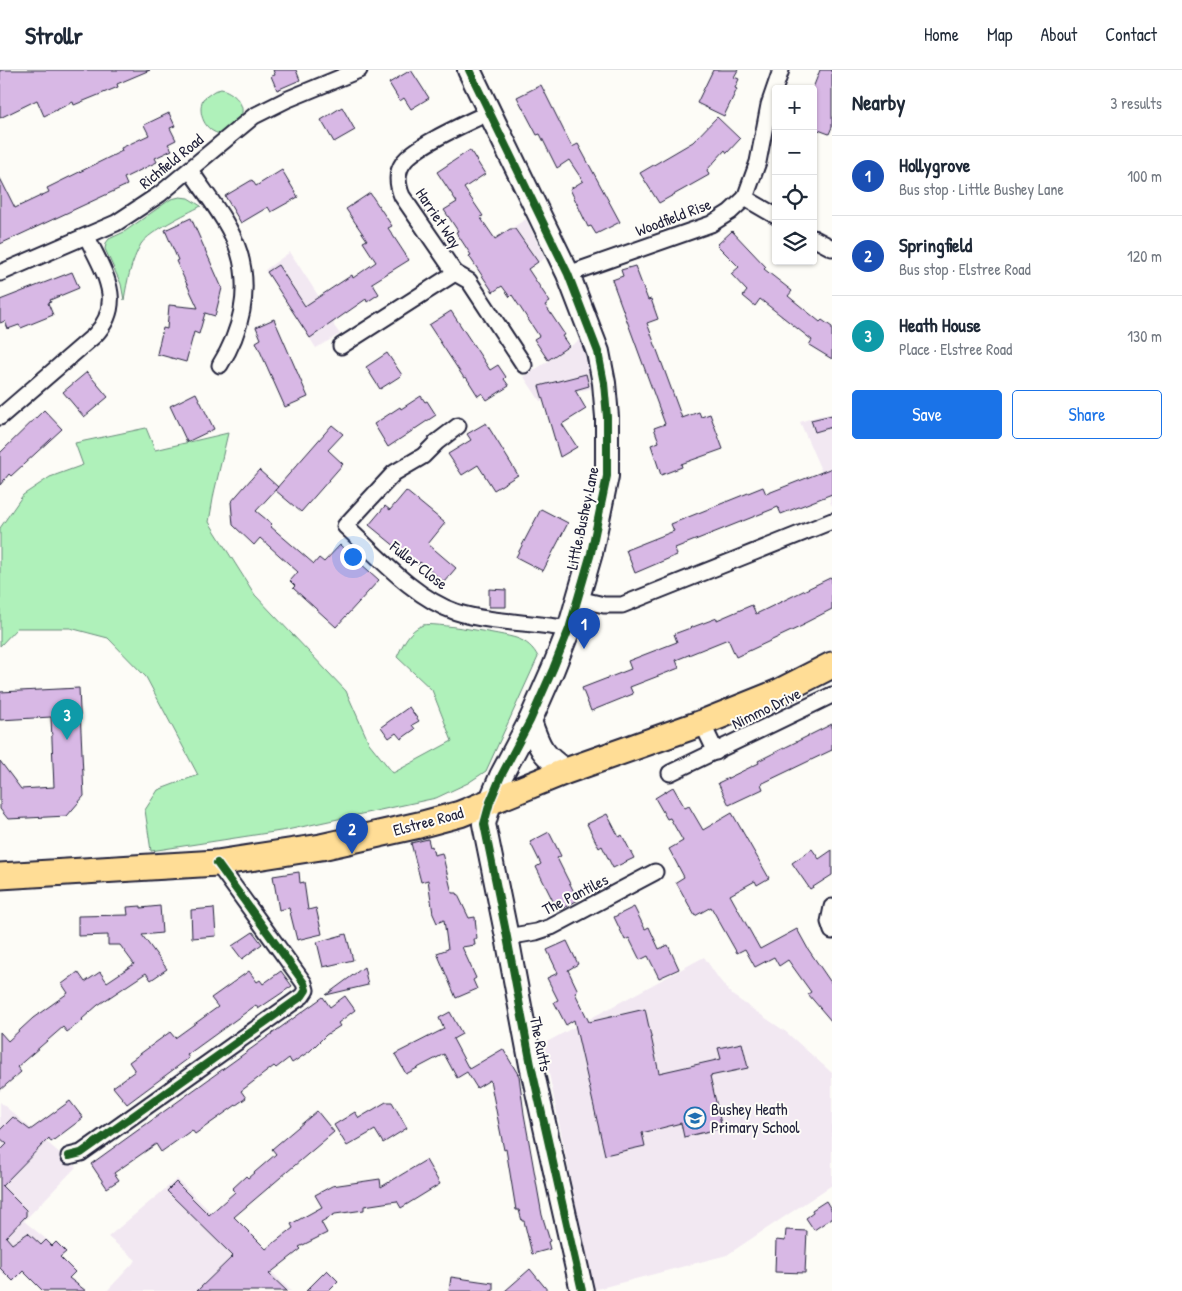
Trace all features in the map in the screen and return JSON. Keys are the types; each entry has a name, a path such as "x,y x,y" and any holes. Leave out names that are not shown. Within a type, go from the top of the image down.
{"main road":[{"name":"Elstree Road","path":"0,876 218,864 330,845 460,814 566,771 702,723 778,692 832,665"}],"street":[{"name":"Richfield Road","path":"0,273 116,223 160,194 254,116 286,100 359,70"},
{"name":"Little Bushey Lane","path":"469,70 568,274 598,352 604,383 607,417 607,476 593,545 569,629 530,721 501,776 490,802"},
{"name":"Woodfield Rise","path":"568,274 711,224 730,212 744,198 758,162 769,105 781,70"},
{"name":"Harriet Way","path":"490,112 445,134 410,155 399,170 398,186 402,196 455,273 468,281 524,366"},
{"path":"190,170 226,226 239,251 244,274 245,294 238,325 229,351 220,366"},
{"path":"744,198 772,214"},
{"path":"0,417 95,335 110,314 110,288 87,237"},
{"path":"817,240 832,248"},
{"name":"Harriet Way","path":"342,346 455,273"},
{"name":"Fuller Close","path":"458,426 437,442 423,456 394,473 344,526 431,601 456,612 480,618 544,624 569,629"},
{"path":"578,599 604,605 622,606 832,521"},
{"name":"Nimmo Drive","path":"670,773 832,695"},
{"path":"530,721 541,750 551,761 566,771"},
{"path":"702,723 716,752"},
{"name":"The Rutts","path":"490,802 484,824 531,1065 582,1291"},
{"path":"69,1156 81,1153 89,1148 302,996 306,990 304,983 218,864"},
{"name":"The Pantiles","path":"507,937 536,932 551,927 655,872"},
{"path":"832,907 829,922 832,931"}],"shaded area":[{"path":"526,219 545,258 493,292 469,256"},
{"path":"290,252 334,320 334,326 340,334 316,348 265,270"},
{"path":"581,339 593,388 540,401 524,377"},
{"path":"832,414 832,506 830,491 800,422"},
{"name":"Bushey Heath Primary School","path":"704,957 732,995 786,1032 832,1073 832,1185 727,1255 593,1290 543,1044"},
{"path":"0,1102 76,1167 24,1221 52,1244 14,1282 0,1271"},
{"path":"177,1179 291,1291 107,1291 136,1260 108,1237"}],"green space":[{"path":"221,89 238,99 242,113 239,120 221,134 207,126 202,116 201,104 203,99 214,91"},
{"path":"188,198 201,206 160,228 141,244 130,272 124,300 121,284 105,249 106,243 109,239 124,232 171,199"},
{"path":"146,428 155,450 228,433 209,522 255,595 346,691 369,743 393,773 452,741 432,690 397,657 407,638 414,630 423,625 440,625 468,629 516,638 532,648 538,657 486,771 468,783 436,798 287,830 151,851 145,810 158,790 198,775 146,677 108,638 70,628 17,628 0,646 0,528 23,495 50,477 83,465 75,443"}],"building":[{"path":"0,70 150,70 117,84 118,87 74,105 73,102 44,116 37,100 0,118"},
{"path":"273,70 296,70 300,80 277,90 271,76 275,75"},
{"path":"411,70 429,98 411,109 404,98 400,101 389,83"},
{"path":"713,70 738,70 734,77 739,79 735,88 737,89 724,116 697,103"},
{"path":"820,70 832,70 832,127 829,134 817,130 817,85 814,85"},
{"path":"541,85 572,147 578,144 620,222 596,234 591,226 588,227 570,189 583,181 569,160 557,168 540,134 537,135 517,97"},
{"path":"342,107 355,130 334,142 321,120"},
{"path":"169,113 175,126 170,128 176,140 168,144 172,150 155,158 157,162 124,178 127,185 0,244 0,178 15,208 49,192 47,188 122,151 121,148 149,135 144,125"},
{"path":"717,117 740,139 727,153 725,150 707,170 709,175 659,203 640,173 693,142"},
{"path":"470,150 485,174 464,188 483,216 480,217 495,239 510,229 515,229 538,262 528,269 550,302 545,305 565,335 562,336 569,346 548,360 534,339 539,336 512,295 510,297 502,286 493,292 469,256 471,255 456,232 458,231 444,210 457,202 437,172"},
{"path":"282,170 298,197 271,212 268,207 241,223 225,196 252,180 256,186"},
{"path":"370,193 392,226 388,228 409,260 372,283 379,294 367,302 366,299 310,338 267,272 278,265 305,306 352,275 353,278 376,262 363,242 367,240 346,209"},
{"path":"191,218 222,288 215,316 205,313 199,334 194,332 186,362 157,354 163,328 167,329 169,305 198,308 176,261 178,260 165,230"},
{"path":"732,231 766,267 764,269 792,291 788,296 820,322 822,320 832,327 832,359 809,345 812,340 760,299 755,306 743,296 747,291 731,274 739,267 717,245"},
{"path":"635,266 648,300 651,299 658,319 647,323 682,418 699,412 701,417 710,414 723,449 681,464 682,467 661,475 651,445 659,442 654,428 665,424 612,280 623,276 621,270"},
{"path":"72,272 79,288 50,300 51,302 48,303 53,315 21,328 19,325 8,329 5,321 0,323 0,300"},
{"path":"451,311 490,370 498,365 506,377 504,379 509,386 487,400 482,393 478,396 466,377 464,378 429,325"},
{"path":"274,319 308,397 285,407 256,342 261,339 256,327"},
{"path":"387,353 402,375 380,389 366,367"},
{"path":"87,372 108,397 84,417 63,392"},
{"path":"586,374 589,386 575,390 586,409 562,424 577,447 560,457 539,386"},
{"path":"196,393 214,429 187,442 170,406"},
{"path":"421,396 425,402 427,401 436,415 388,447 374,424"},
{"path":"44,410 62,429 11,476 9,474 0,485 0,453"},
{"path":"832,415 832,427 815,432 811,420"},
{"path":"486,423 518,475 494,490 478,465 462,475 448,454 471,440 467,434"},
{"path":"332,425 343,434 328,450 343,464 301,512 275,490"},
{"path":"832,468 832,494 781,514 778,507 675,548 677,555 635,573 626,550 674,531 671,524 763,487 766,494"},
{"path":"259,470 278,487 256,511 272,524 270,526 314,564 319,558 324,562 340,545 379,580 336,627 293,588 295,586 290,581 298,572 260,538 254,545 233,525 231,502"},
{"path":"406,491 445,523 428,544 456,568 444,582 420,562 418,565 369,525 385,506 390,510"},
{"path":"541,509 568,523 543,571 516,557"},
{"path":"832,577 832,609 804,625 736,657 728,639 676,660 679,668 630,687 633,694 591,711 582,688 631,669 628,661 677,642 674,634 717,618 717,620 752,605 756,614"},
{"path":"489,589 506,590 506,607 489,607"},
{"path":"79,688 84,796 67,816 8,819 0,809 0,761 21,789 54,787 51,717 0,720 0,692"},
{"path":"409,707 419,721 412,725 415,729 401,739 396,733 389,738 381,727"},
{"path":"832,724 832,750 761,784 763,789 729,805 718,783"},
{"path":"673,787 685,808 689,806 703,830 732,813 769,878 757,885 755,881 730,895 760,949 797,929 832,984 832,1022 808,994 811,992 788,960 779,966 774,957 755,967 745,949 737,953 711,907 695,916 676,882 684,877 669,849 683,841 670,818 667,819 655,798"},
{"path":"607,814 619,837 622,835 634,858 613,868 602,846 599,848 587,824"},
{"path":"549,832 561,856 557,858 578,900 558,911 536,867 541,864 530,842"},
{"path":"428,839 434,855 442,853 452,893 457,893 469,918 475,917 477,939 474,939 475,945 462,947 476,978 473,980 477,989 456,998 437,953 448,949 444,920 437,923 433,914 428,880 421,882 411,843"},
{"path":"812,849 819,859 832,850 832,875 810,889 792,863"},
{"path":"299,872 300,883 304,882 308,910 316,908 322,934 297,940 289,908 279,910 273,876"},
{"path":"141,906 141,908 160,906 162,933 142,935 167,969 151,980 146,973 98,1005 67,1032 63,1027 17,1067 21,1072 0,1090 0,1032 8,1041 33,1018 68,993 62,984 78,972 85,982 100,972 107,982 134,964 120,945 108,945 108,935 78,936 78,916 128,915 127,907"},
{"path":"634,907 645,929 649,927 659,949 668,945 679,969 659,978 648,956 640,960 629,938 625,940 614,917"},
{"path":"214,908 216,936 192,938 191,910"},
{"path":"253,932 262,944 242,959 232,946"},
{"path":"346,934 353,960 323,967 317,942"},
{"path":"567,941 578,964 568,970 578,991 575,993 589,1022 645,1009 659,1073 721,1059 718,1048 742,1043 748,1068 710,1076 722,1128 684,1137 681,1123 642,1133 645,1146 605,1155 574,1020 566,1025 554,1002 558,1000 547,978 558,973 547,950"},
{"path":"364,967 368,985 326,995"},
{"path":"249,971 257,982 260,980 263,984 281,971 292,986 258,1009 256,1005 187,1055 189,1058 127,1104 113,1087 135,1071 129,1062 170,1032 175,1038 218,1007 211,998"},
{"path":"345,996 355,1010 338,1023 340,1026 326,1035 310,1051 292,1063 289,1058 276,1068 274,1066 241,1091 246,1098 195,1134 192,1130 161,1152 156,1144 114,1173 119,1180 107,1188 91,1164 323,997 330,1007"},
{"path":"450,1012 462,1034 453,1039 469,1069 503,1049 519,1076 542,1215 550,1241 548,1242 550,1249 532,1254 524,1221 522,1221 519,1210 516,1210 506,1149 504,1150 490,1080 477,1088 467,1072 457,1078 444,1054 406,1074 395,1054 444,1029 439,1018"},
{"path":"70,1101 83,1118 51,1142 49,1138 2,1186 26,1210 26,1216 6,1237 12,1244 28,1233 41,1245 46,1240 52,1246 56,1242 66,1252 60,1257 75,1272 69,1278 86,1291 43,1291 23,1271 13,1281 0,1268 0,1151 7,1144 0,1138 0,1130 13,1117 30,1130"},
{"path":"386,1102 392,1102 407,1128 383,1143 375,1130 347,1146 334,1125 355,1112 359,1118"},
{"path":"317,1111 334,1132 234,1217 266,1249 293,1228 291,1224 322,1207 315,1195 332,1186 380,1179 381,1187 426,1160 440,1184 401,1208 397,1201 364,1206 364,1210 335,1214 321,1222 327,1233 299,1247 301,1249 269,1274 287,1291 197,1291 233,1256 167,1191 176,1182 209,1215 235,1192 232,1189 246,1176 248,1178 276,1154 272,1149"},
{"path":"826,1201 832,1211 832,1218 814,1230 806,1218 813,1213 812,1210"},
{"path":"786,1230 807,1231 805,1273 775,1272 776,1240 785,1241"},
{"path":"530,1269 548,1291 505,1291"},
{"path":"327,1270 338,1281 328,1291 306,1291"},
{"path":"451,1277 493,1283 493,1291 449,1291"}],"cycle path":[{"path":"469,70 568,274 598,352 604,383 607,417 607,476 591,553 569,629 530,721 501,776 490,802 484,824 531,1065 582,1291"},
{"path":"69,1156 81,1153 302,996 306,990 304,983 217,863"}],"place":[{"name":"Hollygrove","path":"584,649"},
{"name":"Heath House","path":"67,740"},
{"name":"Springfield","path":"352,854"},
{"name":"Bushey Heath Primary School","path":"695,1118"}]}
